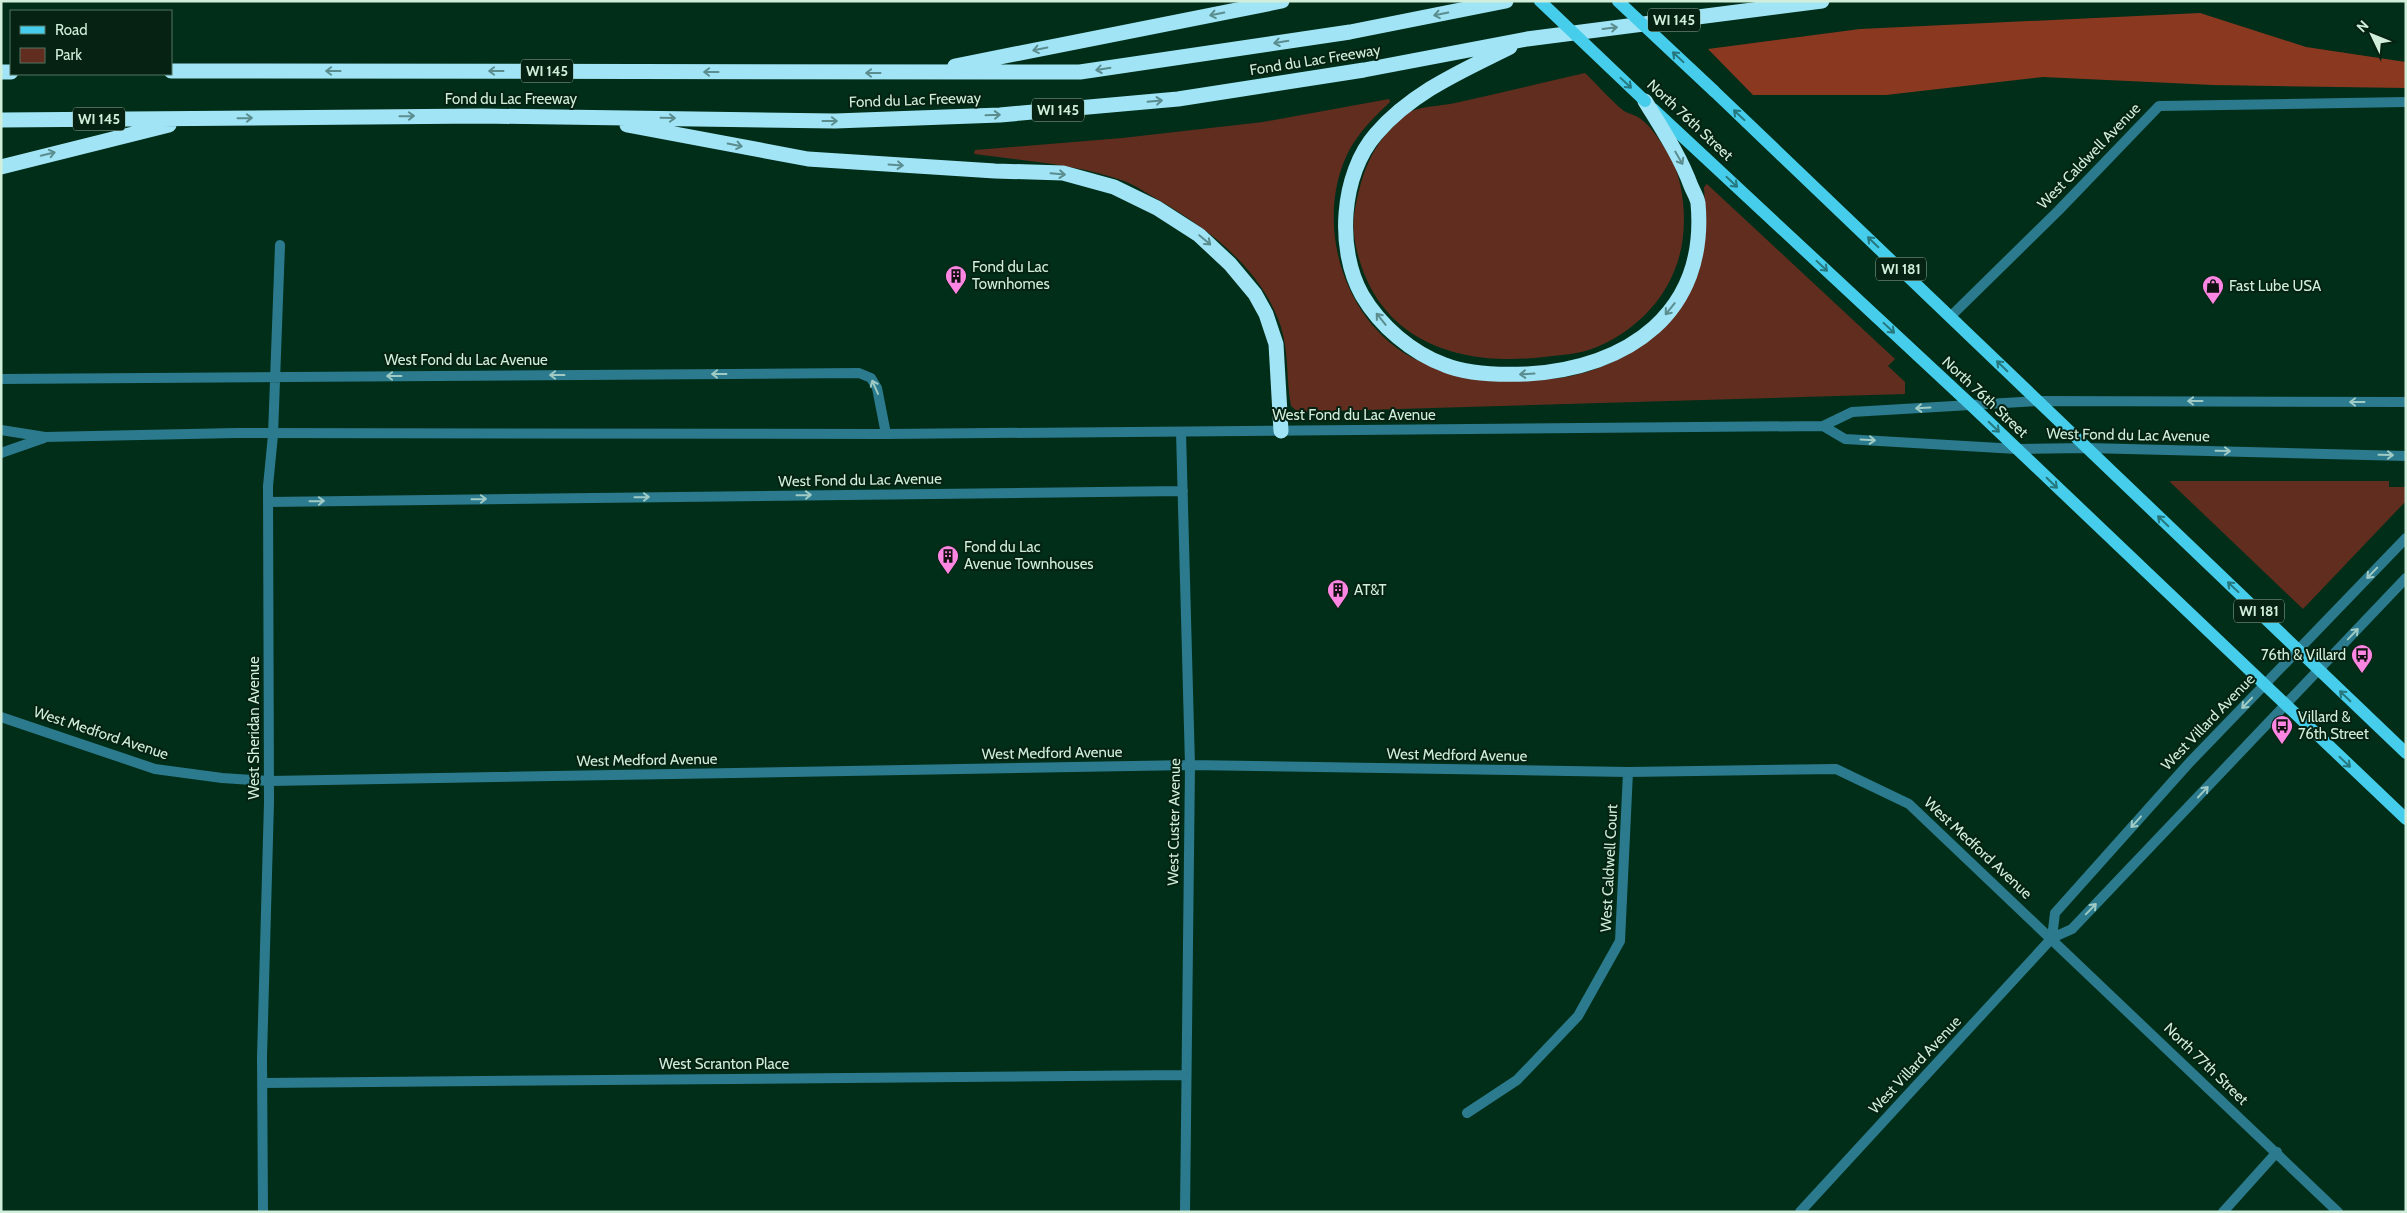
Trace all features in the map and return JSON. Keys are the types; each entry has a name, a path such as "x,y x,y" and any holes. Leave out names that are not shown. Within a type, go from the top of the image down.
{"highway":[{"path":"922,73 1282,1"},
{"name":"Fond du Lac Freeway","path":"172,71 1080,72 1350,32 1506,1"},
{"name":"Fond du Lac Freeway","path":"1,120 482,116 835,121 1000,115 1178,99 1364,70 1527,39 1822,1"},
{"path":"1527,39 1437,83 1403,106 1375,135 1357,164 1347,199 1346,228 1352,267 1362,294 1386,325 1409,346 1446,366 1511,374 1551,372 1599,362 1628,347 1655,328 1674,305 1690,278 1698,242 1698,200 1683,165 1645,101"},
{"path":"584,117 808,159 995,171 1063,173 1114,187 1157,208 1199,235 1230,264 1255,294 1266,314 1276,344 1281,431"},
{"path":"1,167 196,118"}],"main road":[{"name":"North 76th Street","path":"1540,1 1971,405 2406,819"},
{"name":"WI 181","path":"1618,1 1951,316 2406,753"}],"street":[{"name":"West Caldwell Avenue","path":"1951,316 2058,211 2159,106 2406,102"},
{"name":"West Sheridan Avenue","path":"263,1212 263,1083 269,781 268,502 273,435 280,245"},
{"name":"West Fond du Lac Avenue","path":"1,378 859,373 871,378 877,388 886,434"},
{"name":"West Fond du Lac Avenue","path":"1,430 45,437 886,434 1823,426 1852,412 2037,400 2406,402"},
{"name":"West Fond du Lac Avenue","path":"1823,426 1845,438 2017,449 2087,448 2406,456"},
{"name":"West Custer Avenue","path":"1181,432 1190,766 1185,1075 1185,1212"},
{"name":"West Fond du Lac Avenue","path":"1,453 45,437"},
{"name":"West Fond du Lac Avenue","path":"268,502 1183,491"},
{"name":"West Villard Avenue","path":"2052,938 2055,913 2186,766 2406,538"},
{"name":"West Villard Avenue","path":"1800,1212 2052,938 2072,929 2406,578"},
{"name":"West Medford Avenue","path":"1,717 155,769 222,778 269,781 1190,766 1628,772 1836,769 1909,804 2052,938"},
{"name":"West Caldwell Court","path":"1467,1113 1517,1080 1578,1016 1620,940 1628,772"},
{"name":"North 77th Street","path":"2052,938 2338,1212"},
{"name":"West Scranton Place","path":"263,1083 1185,1075"},
{"path":"2223,1212 2277,1152"}],"green space":[{"path":"1585,73 1624,111 1639,118 1653,131 1669,154 1677,173 1682,194 1684,226 1680,254 1666,288 1656,303 1630,328 1614,339 1578,353 1516,359 1487,358 1460,354 1435,346 1412,333 1392,316 1375,295 1362,268 1355,242 1354,215 1359,189 1367,165 1379,143 1404,116 1417,109 1455,103"},
{"path":"1389,99 1390,102 1355,140 1339,175 1334,206 1335,237 1342,268 1354,297 1371,323 1393,345 1419,361 1443,367 1538,379 1581,374 1624,356 1662,329 1689,294 1701,255 1705,214 1704,187 1707,184 1895,359 1888,366 1905,382 1905,394 1298,412 1291,406 1284,337 1272,306 1261,287 1247,269 1214,237 1176,210 1124,181 1069,167 974,154 975,150 1122,138 1263,122"},
{"path":"2171,481 2389,481 2389,487 2406,487 2406,501 2303,609"}],"shaded area":[{"path":"2200,13 2306,47 2406,62 2406,88 2213,85 2043,77 1886,95 1753,95 1708,49 1860,29"}],"place":[{"name":"Fond du Lac Townhomes","path":"956,295"},
{"name":"Fast Lube USA","path":"2213,305"},
{"name":"Fond du Lac Avenue Townhouses","path":"948,575"},
{"name":"AT&T","path":"1338,609"},
{"name":"76th & Villard","path":"2362,674"},
{"name":"Villard & 76th Street","path":"2282,745"}]}
